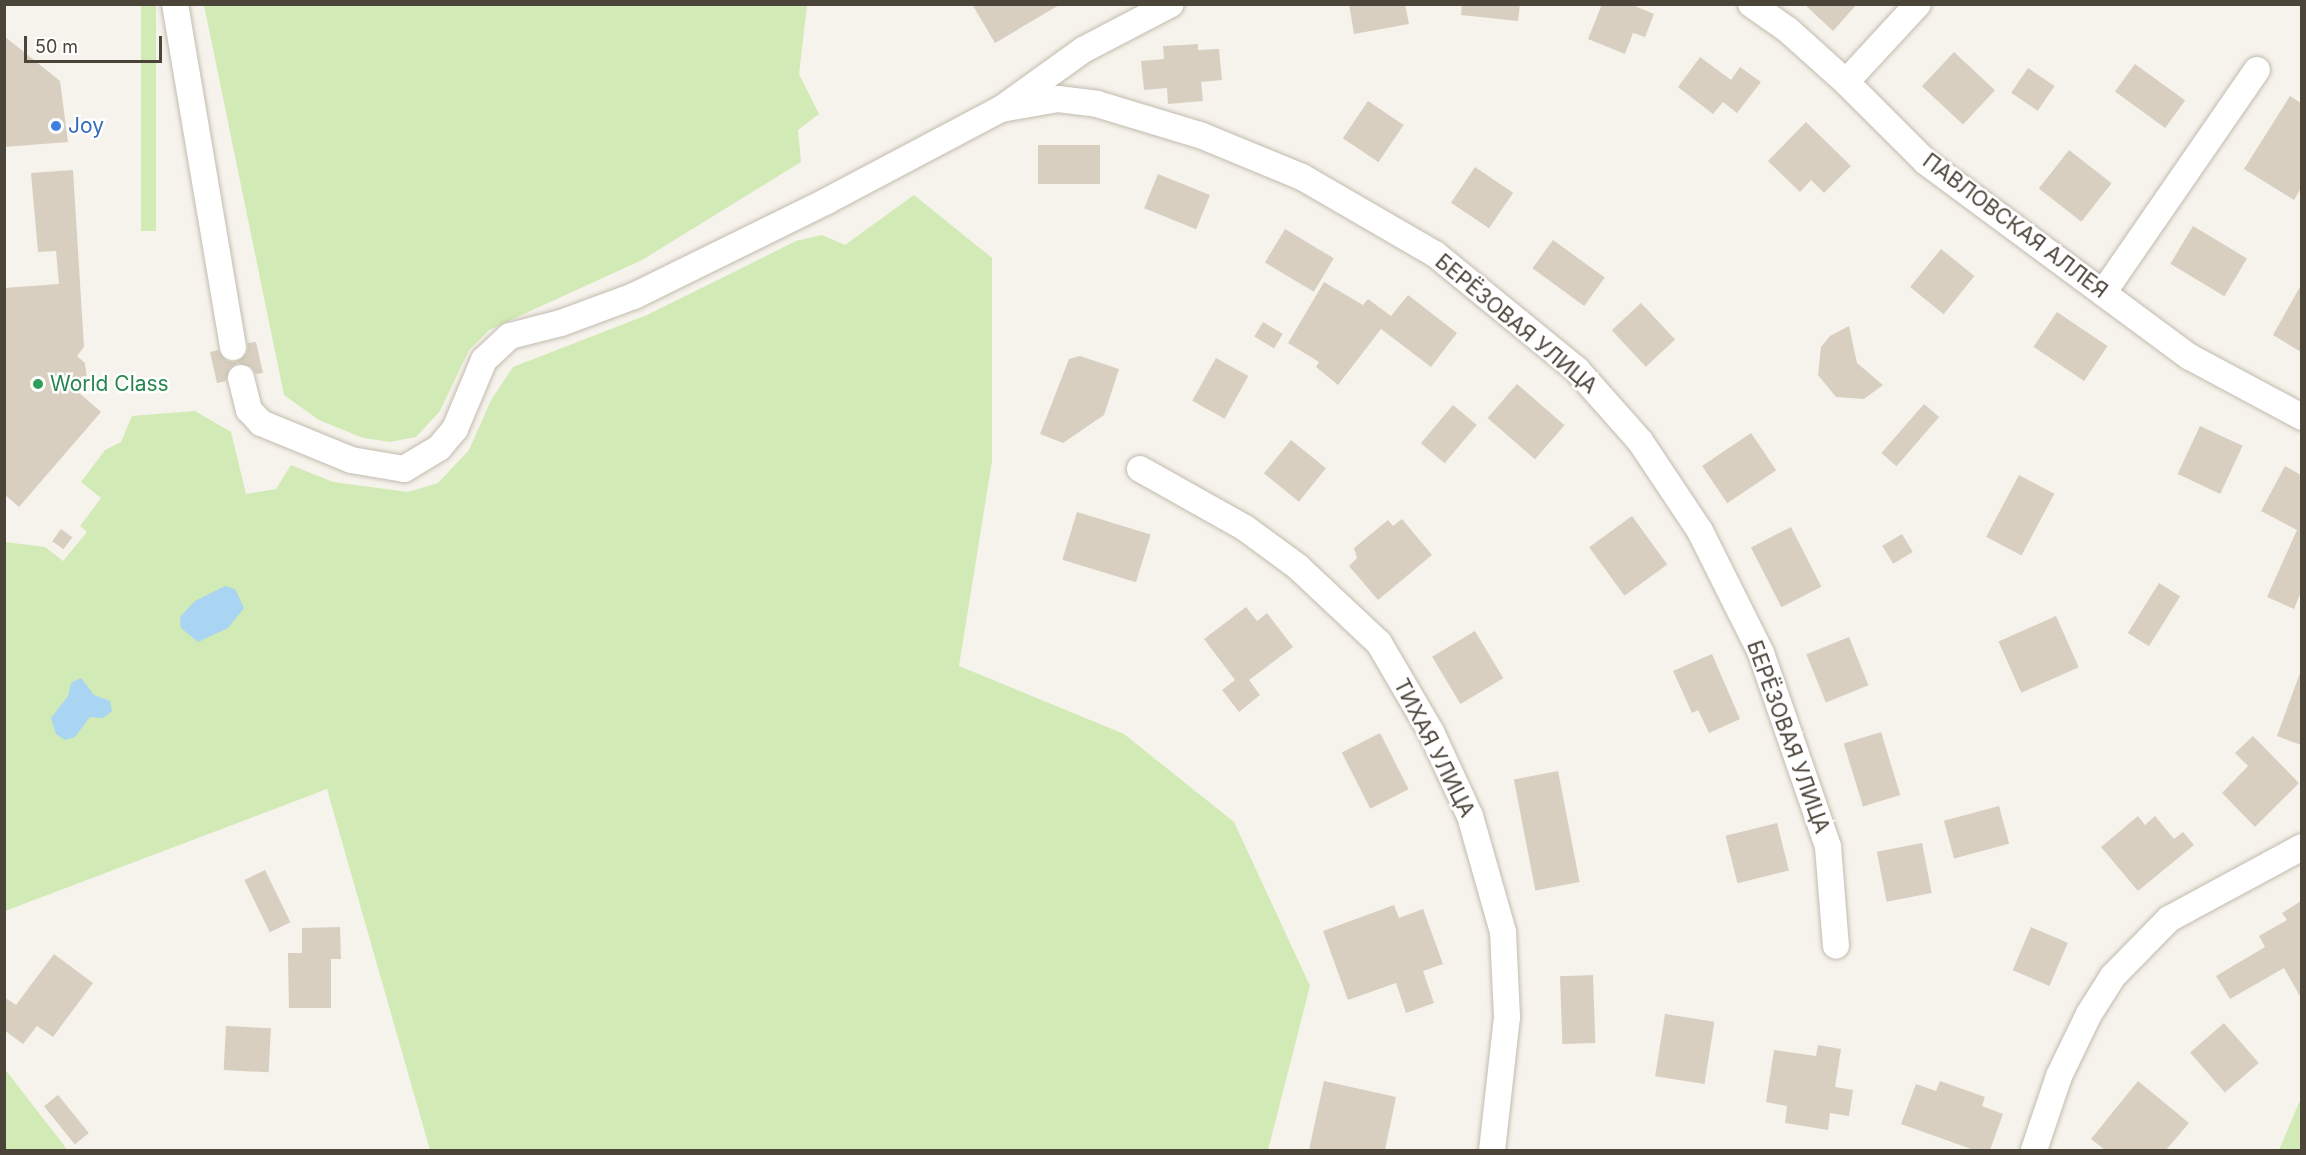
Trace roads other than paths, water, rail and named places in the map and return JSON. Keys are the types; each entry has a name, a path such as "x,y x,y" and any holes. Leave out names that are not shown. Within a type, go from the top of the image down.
{"street":[{"path":"175,4 233,347"},
{"path":"240,378 249,410 261,423 351,460 404,469 432,454 450,436 484,360 510,336 561,323 634,296 1001,109 1083,50 1171,4"},
{"name":"ПАВЛОВСКАЯ АЛЛЕЯ","path":"1751,4 1788,30 1846,82 1926,162 2190,357 2301,417"},
{"path":"1846,82 1918,4"},
{"path":"2103,293 2257,70"},
{"name":"БЕРЁЗОВАЯ УЛИЦА","path":"1001,109 1058,99 1097,104 1200,135 1302,177 1435,254 1577,370 1640,441 1700,531 1761,653 1828,847 1836,946"},
{"name":"ТИХАЯ УЛИЦА","path":"1140,469 1245,528 1298,567 1379,643 1431,732 1470,816 1503,932 1507,1017 1492,1150"},
{"path":"2034,1150 2059,1076 2089,1014 2113,976 2169,919 2301,847"}],"water":[{"path":"225,586 235,589 244,608 228,628 198,642 181,628 180,617 195,601"},
{"path":"81,678 94,695 110,701 112,711 103,718 90,717 75,737 65,740 56,734 51,718 68,696 71,683"}],"place":[{"name":"Joy","path":"56,126"},
{"name":"World Class","path":"38,384"}]}
